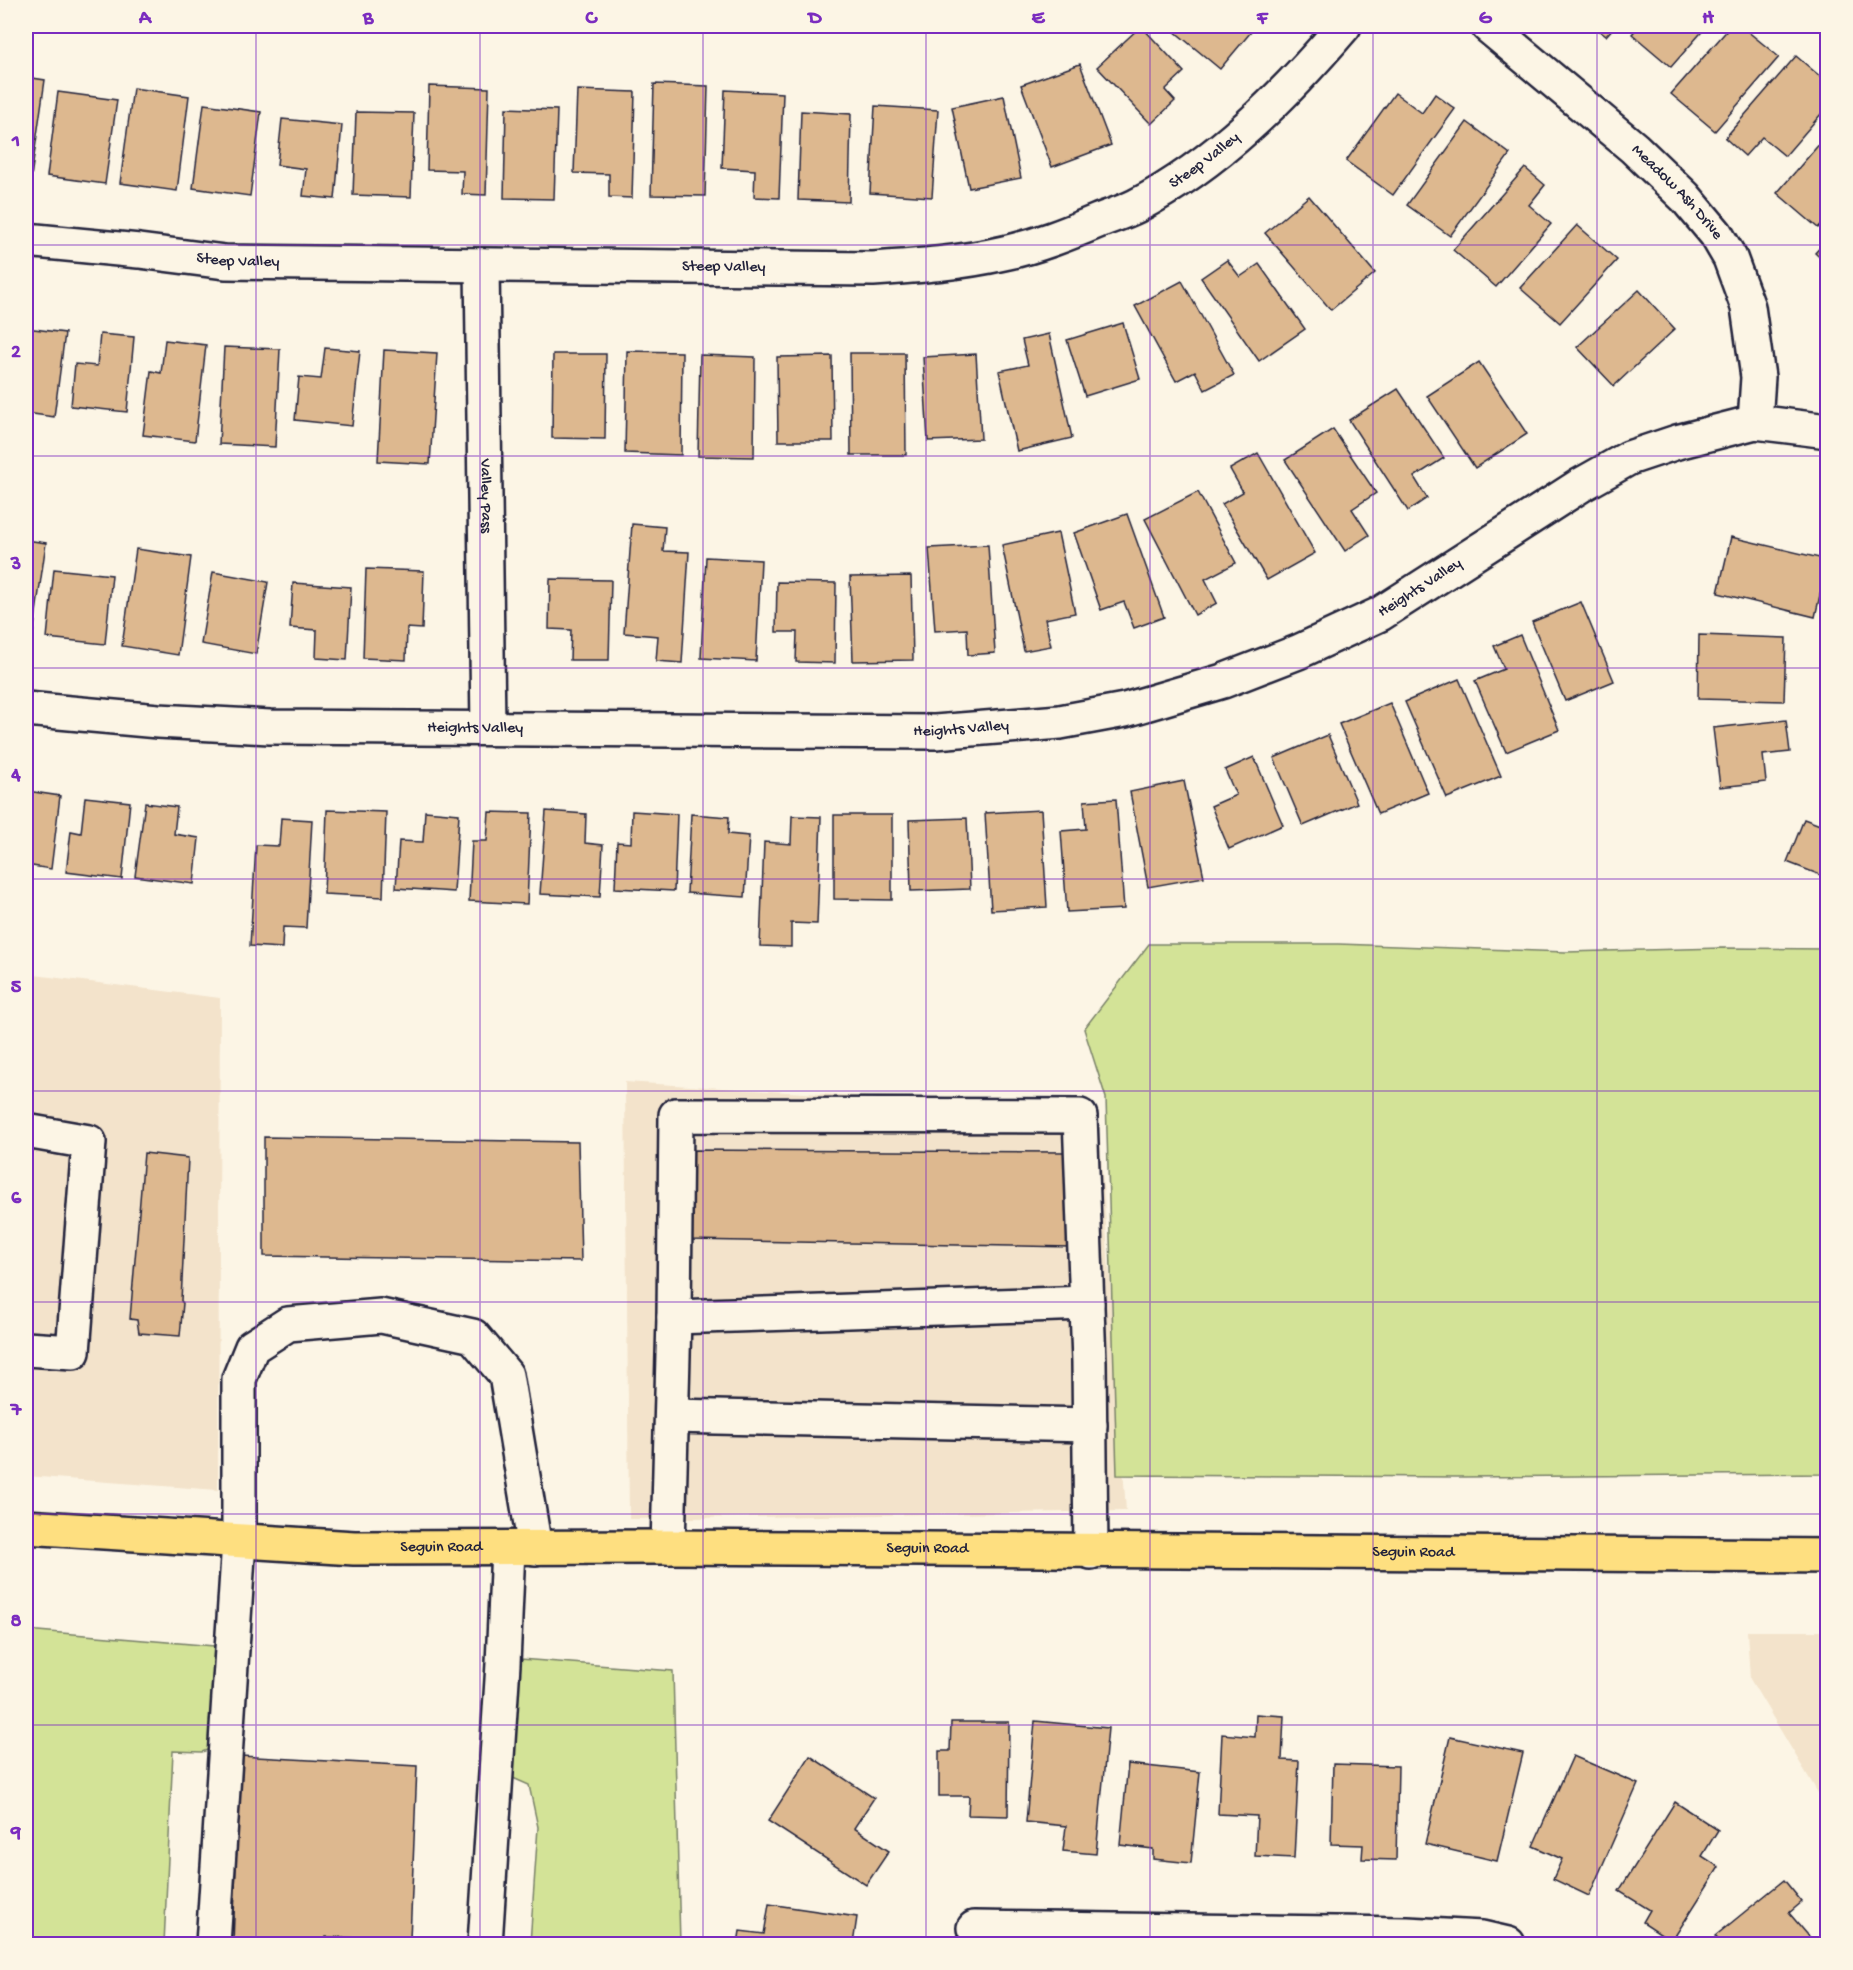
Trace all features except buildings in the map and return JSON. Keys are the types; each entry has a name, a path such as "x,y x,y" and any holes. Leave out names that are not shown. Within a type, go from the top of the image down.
{"main road":[{"name":"Seguin Road","path":"26,1527 354,1548 668,1547 1827,1556"}],"street":[{"name":"Steep Valley","path":"26,240 225,262 873,269 958,262 1005,253 1044,242 1136,206 1200,165 1254,121 1309,68 1344,26"},
{"name":"Meadow Ash Drive","path":"1488,26 1634,148 1685,197 1716,234 1730,258 1748,307 1758,377 1755,422"},
{"name":"Valley Pass","path":"482,265 488,728"},
{"name":"Heights Valley","path":"26,709 158,721 248,726 935,732 1060,722 1125,710 1223,681 1298,652 1380,614 1581,485 1629,458 1677,442 1755,422 1827,431"},
{"path":"668,1547 674,1317 675,1115 1080,1116 1087,1303 1091,1552"},
{"path":"26,1131 89,1142 73,1353 26,1349"},
{"path":"674,1317 1087,1303"},
{"path":"213,1944 238,1541 239,1378 252,1347 288,1324 381,1316 472,1336 506,1375 522,1548 503,1664 486,1944"},
{"path":"672,1416 1090,1425"},
{"path":"974,1928 1407,1934 1482,1938 1508,1944"}],"shaded area":[{"path":"26,974 220,998 218,1490 26,1476"},
{"path":"625,1082 1098,1111 1126,1511 629,1519"},
{"path":"1747,1631 1827,1631 1827,1808 1750,1679"}],"green space":[{"path":"1149,944 1338,944 1566,952 1722,948 1827,949 1827,1474 1457,1477 1117,1475 1106,1098 1084,1029"},
{"path":"26,1630 214,1646 210,1749 202,1752 173,1751 164,1944 26,1944"},
{"path":"520,1659 673,1671 680,1944 530,1944 538,1827 529,1785 513,1778"}]}
